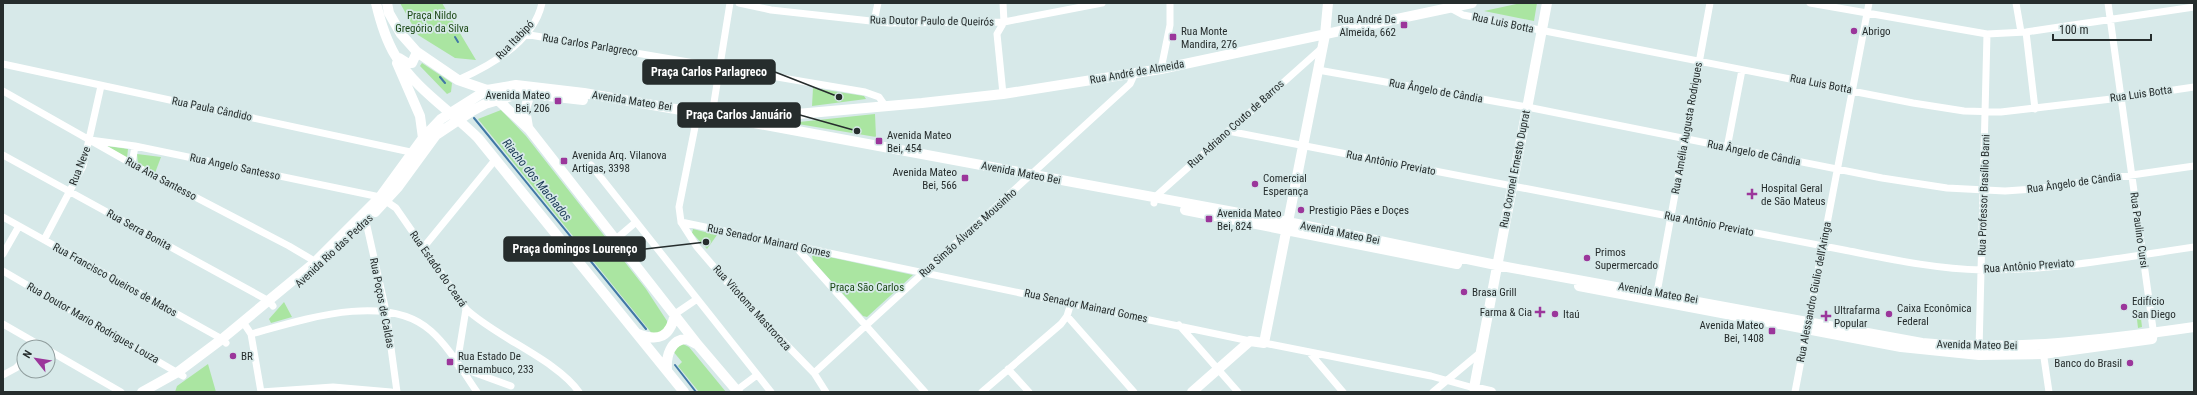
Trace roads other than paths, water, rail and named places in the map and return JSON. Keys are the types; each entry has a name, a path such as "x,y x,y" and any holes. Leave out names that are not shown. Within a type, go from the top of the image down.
{"main road":[{"path":"376,3 420,116 423,138"},
{"path":"387,3 389,13 401,34 417,52 458,80 487,90 529,129 698,345 738,391"},
{"path":"1264,343 1288,226 1302,147 1326,35 1328,3"},
{"name":"Rua André de Almeida","path":"738,120 886,107 1003,94 1161,69 1472,3"},
{"name":"Rua Coronel Ernesto Duprat","path":"1474,388 1511,186 1547,3"},
{"path":"395,55 407,63 412,63 417,52"},
{"path":"395,55 428,94 450,111 478,138 684,392"},
{"name":"Avenida Mateo Bei","path":"487,90 516,85 584,93 1030,178 1154,200 1496,268 1807,326 1901,347 1979,351 2043,349 2154,336 2194,334"},
{"name":"Avenida Rio das Pedras","path":"417,154 423,138 450,111 487,90"},
{"path":"529,129 525,109 530,94"},
{"name":"Avenida Mateo Bei","path":"498,100 530,94 697,115"},
{"name":"Avenida Rio das Pedras","path":"156,392 224,341 247,328 271,304 316,265 383,199 417,154 436,135 458,119 498,100"},
{"name":"Rua André de Almeida","path":"777,130 789,119 798,115"},
{"name":"Avenida Mateo Bei","path":"712,118 738,120 777,130"},
{"path":"638,334 650,338 662,336 670,331 675,314"},
{"name":"Avenida Mateo Bei","path":"2154,336 2194,327"},
{"path":"667,370 667,354 676,342 687,339 698,345"},
{"path":"1192,392 1250,341"},
{"name":"Rua Senador Mainard Gomes","path":"1250,341 1264,343"},
{"name":"Avenida Rio das Pedras","path":"142,392 180,374"},
{"name":"Rua Senador Mainard Gomes","path":"1474,388 1491,392"}],"street":[{"name":"Rua Itabipó","path":"458,80 495,61 524,34 538,15 542,3"},
{"path":"712,118 730,3"},
{"name":"Rua Doutor Paulo de Queirós","path":"739,3 771,6 874,21 1004,22 1102,3"},
{"path":"874,21 878,3"},
{"path":"1003,3 1004,22 997,34 1003,94"},
{"path":"1161,69 1170,25 1170,3"},
{"name":"Rua Amélia Augusta Rodrigues","path":"1656,297 1710,3"},
{"path":"1810,3 1987,34 2024,32 2194,7"},
{"name":"Rua Alessandro Giulio dell'Aringa","path":"1795,392 1869,3"},
{"path":"2016,3 2024,32 2035,109"},
{"name":"Rua Paulino Cursi","path":"2108,3 2154,336"},
{"name":"Rua Luis Botta","path":"1452,8 1463,15 1939,108 1986,112 2035,109 2194,87"},
{"name":"Rua Carlos Parlagreco","path":"524,34 874,94 881,98 886,107"},
{"name":"Rua Professor Brasílio Barni","path":"1979,351 1987,34"},
{"name":"Rua Adriano Couto de Barros","path":"1154,200 1323,46"},
{"name":"Rua Paula Cândido","path":"3,64 417,154"},
{"name":"Rua Ângelo de Cândia","path":"1318,70 1527,108 1917,184 1984,191 2035,189 2194,166"},
{"path":"1727,148 1742,70"},
{"name":"Rua Simão Álvares Mousinho","path":"814,374 1030,178 1130,84 1135,73"},
{"name":"Rua Neve","path":"44,240 83,166 101,86"},
{"name":"Rua Ana Santesso","path":"3,91 132,164 289,246 316,265"},
{"path":"681,222 679,207 697,115"},
{"name":"Rua Antônio Previato","path":"1228,132 1911,263 1981,270 2052,266 2194,247"},
{"name":"Rua Angelo Santesso","path":"90,140 134,146 383,199"},
{"path":"132,164 134,146"},
{"name":"Rua Serra Bonita","path":"3,154 271,304"},
{"path":"423,248 495,160"},
{"path":"591,165 771,392"},
{"name":"Rua Estado do Ceará","path":"383,199 396,208 466,309 486,326 562,374 576,391"},
{"name":"Rua Francisco Queiros de Matos","path":"3,217 224,341"},
{"name":"Rua Poços de Caldas","path":"364,219 386,311 397,392"},
{"path":"616,239 636,222"},
{"name":"Rua Senador Mainard Gomes","path":"681,222 1250,341"},
{"name":"Rua Vitotoma Mastroroza","path":"681,222 686,233 697,247 738,294 814,374 826,392"},
{"path":"3,254 19,226"},
{"path":"795,246 925,392"},
{"name":"Rua Doutor Mario Rodrigues Louza","path":"3,272 180,374"},
{"path":"675,314 697,299"},
{"path":"982,392 1061,324 1067,316 1071,303"},
{"path":"458,365 466,309"},
{"path":"391,392 333,387 261,392 247,328 315,317 386,311 405,316 431,331 458,365 476,392"},
{"path":"1067,316 1134,392"},
{"path":"3,324 24,339"},
{"path":"1179,325 1238,392"},
{"name":"Rua Senador Mainard Gomes","path":"1264,343 1447,380 1474,388"},
{"path":"2043,349 2049,392"},
{"path":"1309,352 1343,392"},
{"path":"1433,392 1481,352"},
{"path":"56,355 121,392"},
{"path":"458,365 511,386"},
{"path":"3,375 16,368"},
{"path":"1008,369 1028,392"},
{"path":"738,391 757,375"}],"waterway":[{"name":"Riacho dos Machados","path":"455,37 458,42"},
{"name":"Riacho dos Machados","path":"440,77 445,83"},
{"name":"Riacho dos Machados","path":"474,118 646,329"},
{"name":"Riacho dos Machados","path":"675,365 696,392"}],"place":[{"name":"Rua André De Almeida, 662","path":"1404,25"},
{"name":"Abrigo","path":"1854,31"},
{"name":"Rua Monte Mandira, 276","path":"1173,37"},
{"name":"Praça Carlos Parlagreco","path":"839,97"},
{"name":"Avenida Mateo Bei, 206","path":"558,101"},
{"name":"Praça Carlos Januário","path":"857,131"},
{"name":"Avenida Mateo Bei, 454","path":"879,141"},
{"name":"Avenida Arq. Vilanova Artigas, 3398","path":"564,161"},
{"name":"Avenida Mateo Bei, 566","path":"965,178"},
{"name":"Comercial Esperança","path":"1255,184"},
{"name":"Hospital Geral de São Mateus","path":"1752,194"},
{"name":"Prestigio Pães e Doçes","path":"1301,210"},
{"name":"Avenida Mateo Bei, 824","path":"1209,219"},
{"name":"Praça domingos Lourenço","path":"706,242"},
{"name":"Primos Supermercado","path":"1587,258"},
{"name":"Brasa Grill","path":"1464,292"},
{"name":"Edifício San Diego","path":"2124,307"},
{"name":"Farma & Cia","path":"1540,312"},
{"name":"Itaú","path":"1555,314"},
{"name":"Caixa Econômica Federal","path":"1889,314"},
{"name":"Ultrafarma Popular","path":"1826,316"},
{"name":"Avenida Mateo Bei, 1408","path":"1772,331"},
{"name":"BR","path":"233,356"},
{"name":"Rua Estado De Pernambuco, 233","path":"450,362"},
{"name":"Banco do Brasil","path":"2130,363"}],"park label":[{"name":"Praça Nildo Gregório da Silva","path":"432,21"},
{"name":"Praça São Carlos","path":"867,287"}]}
